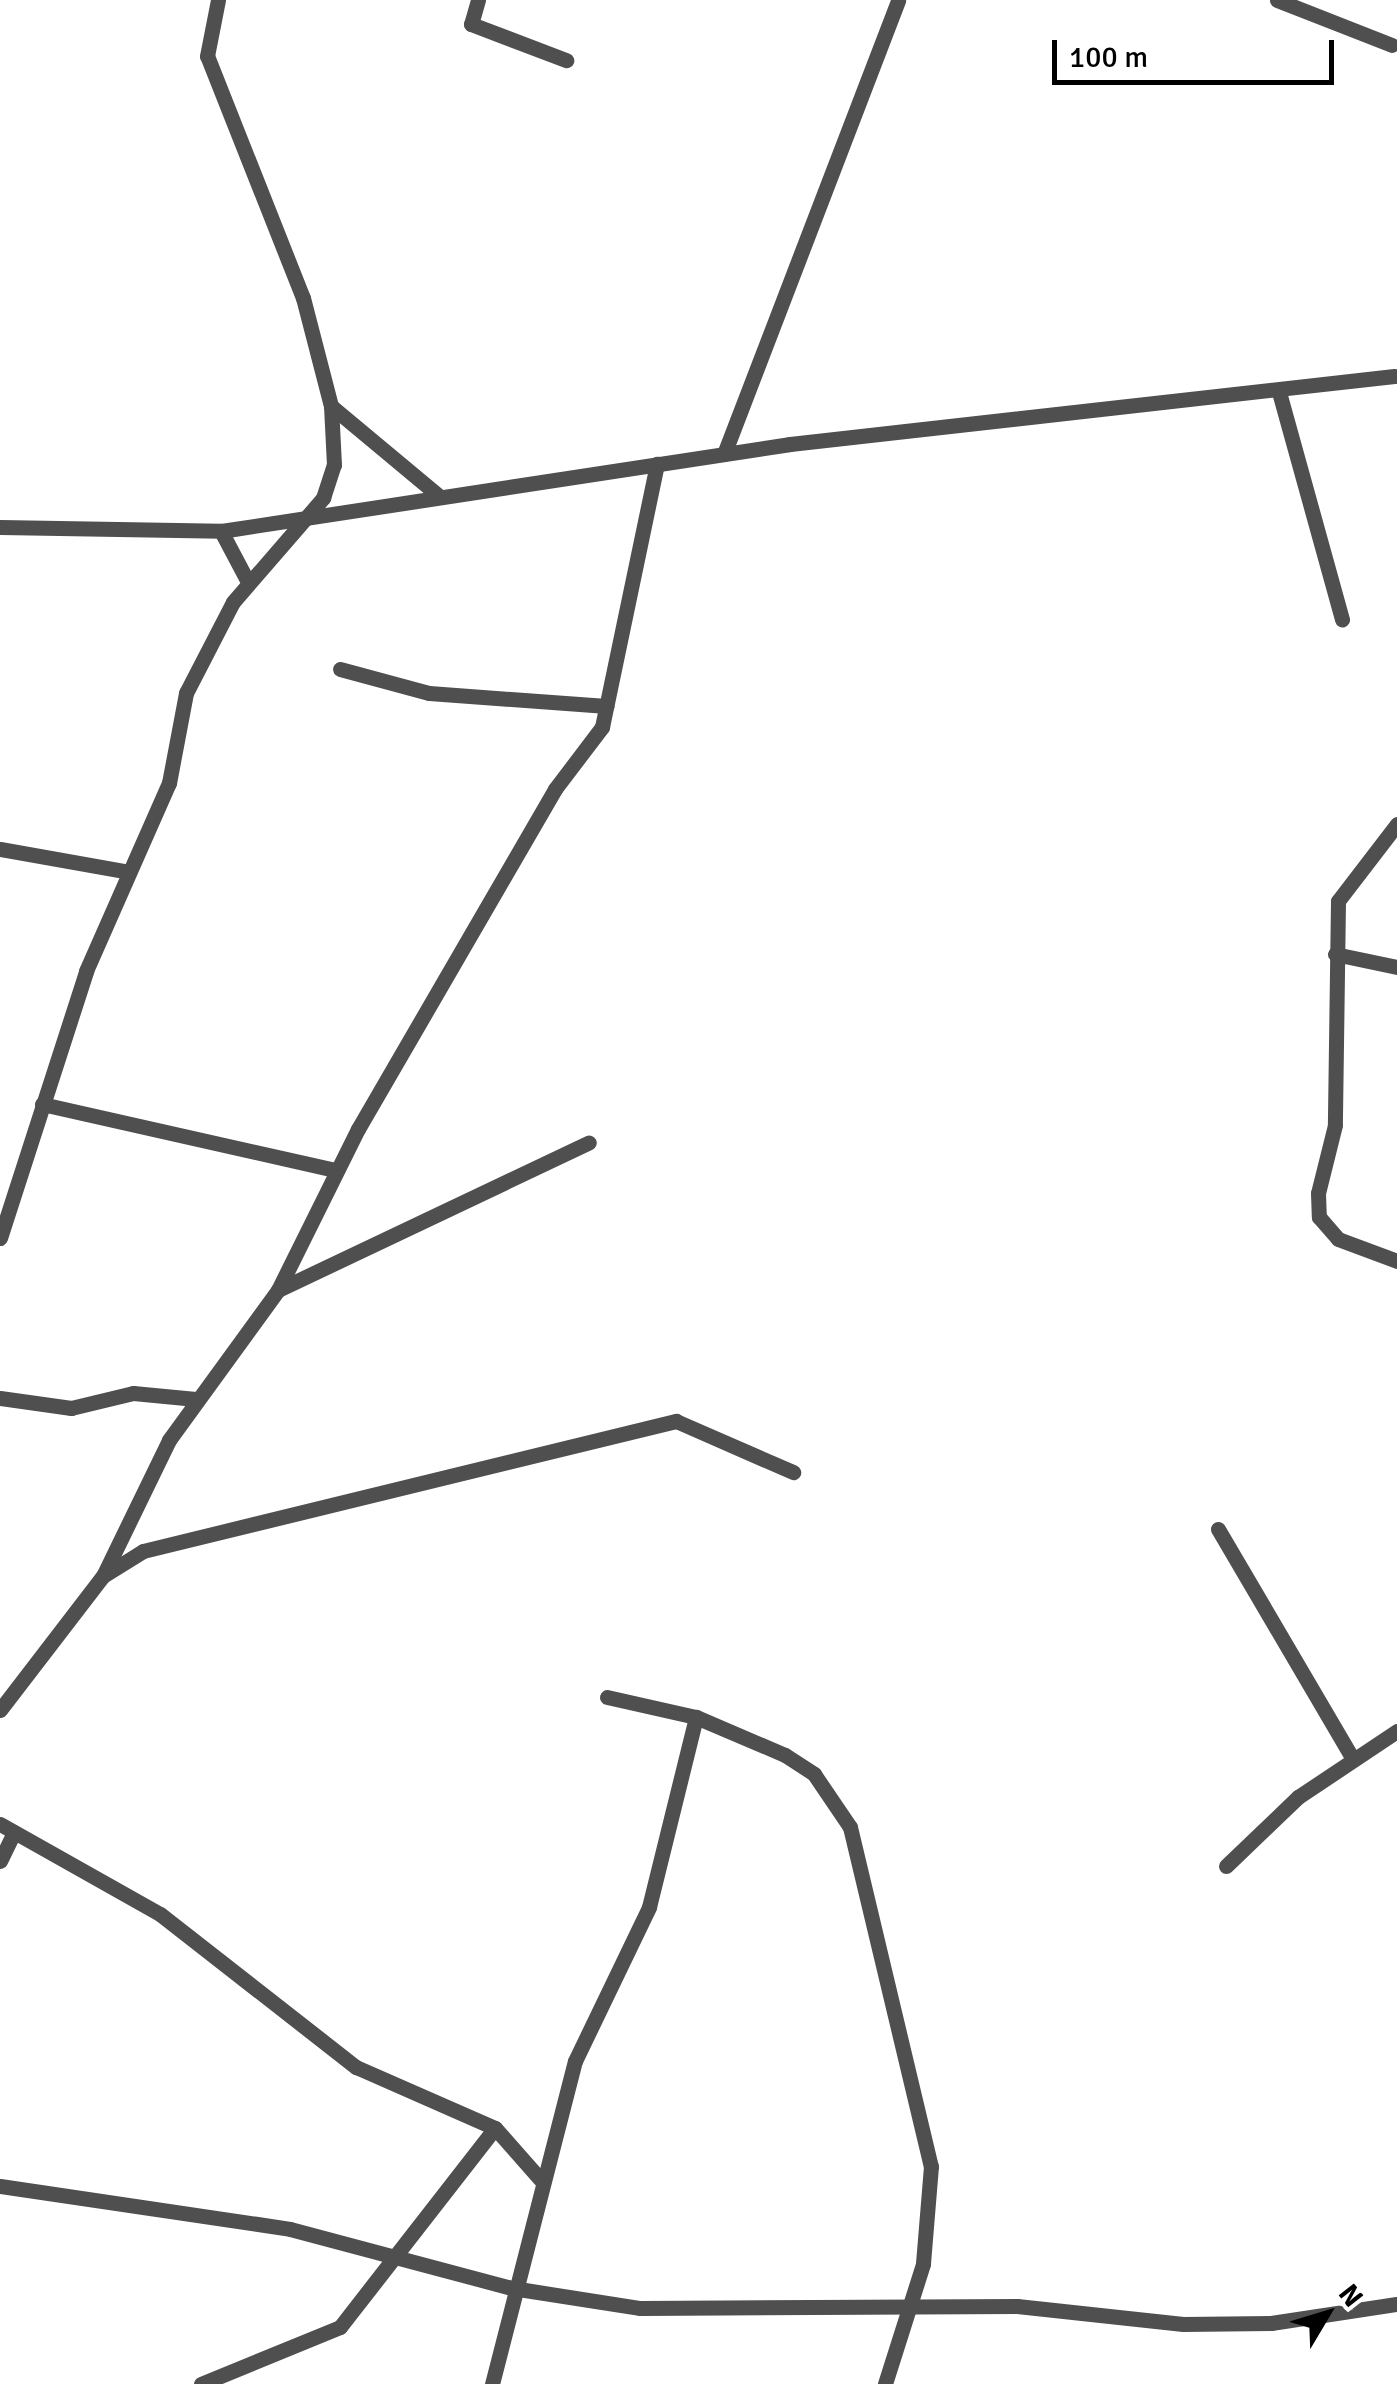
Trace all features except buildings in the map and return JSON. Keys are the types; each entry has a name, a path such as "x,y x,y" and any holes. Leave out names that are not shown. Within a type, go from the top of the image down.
{"street":[{"path":"0,1238 42,1104 130,872 169,783 186,693 248,582 330,482 331,406 284,240 207,56 218,0"},
{"path":"478,0 471,24 566,60"},
{"path":"724,454 898,0"},
{"path":"1277,0 1392,45"},
{"path":"0,527 221,531 724,454 1394,376"},
{"path":"1278,392 1342,619"},
{"path":"331,406 438,495"},
{"path":"0,1710 103,1576 118,1532 196,1399 278,1290 336,1170 556,789 589,750 607,706 657,464"},
{"path":"221,531 248,582"},
{"path":"340,669 429,693 607,706"},
{"path":"1397,824 1338,902 1335,1125 1319,1217 1361,1253 1397,1261"},
{"path":"0,849 130,872"},
{"path":"1335,954 1397,967"},
{"path":"42,1104 336,1170"},
{"path":"278,1290 590,1142"},
{"path":"0,1398 71,1408 133,1393 196,1399"},
{"path":"103,1576 143,1551 676,1421 793,1472"},
{"path":"1218,1529 1352,1757"},
{"path":"606,1698 696,1717 814,1774 850,1828 931,2166 931,2222 886,2384"},
{"path":"492,2384 540,2179 588,2027 649,1907 696,1717"},
{"path":"1226,1866 1352,1757 1397,1730"},
{"path":"0,1862 7,1828 160,1914 356,2067 495,2128 540,2179"},
{"path":"200,2384 268,2350 328,2337 400,2258 495,2128"},
{"path":"0,2186 290,2229 512,2288 640,2308 908,2304 1200,2324 1397,2304"}]}
